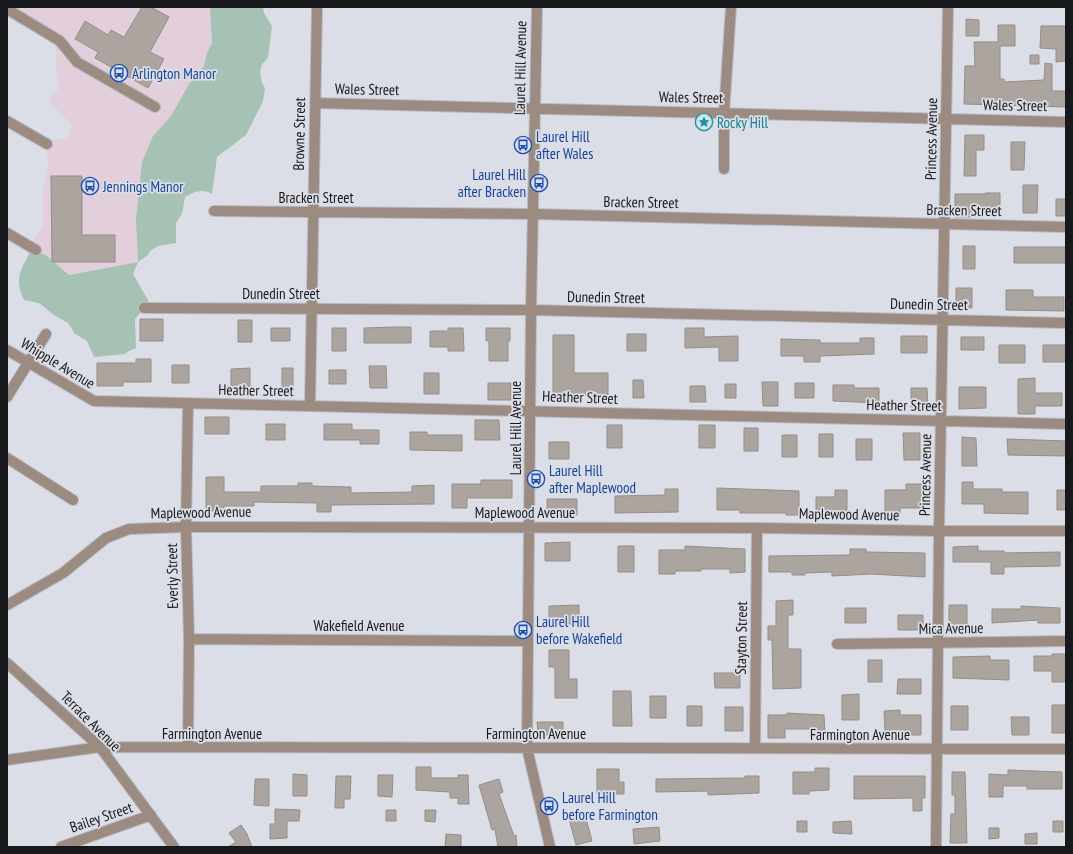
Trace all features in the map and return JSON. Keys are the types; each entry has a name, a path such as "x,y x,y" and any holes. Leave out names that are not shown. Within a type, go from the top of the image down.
{"street":[{"name":"Browne Street","path":"310,405 312,212 317,7"},
{"name":"Laurel Hill Avenue","path":"536,7 532,214 527,748 550,847"},
{"path":"724,169 724,113 731,7"},
{"name":"Princess Avenue","path":"936,847 938,531 948,7"},
{"path":"10,12 60,41 77,62 155,107"},
{"name":"Wales Street","path":"315,103 1066,122"},
{"path":"7,121 47,144"},
{"name":"Bracken Street","path":"214,211 532,214 1066,227"},
{"path":"7,233 36,250"},
{"name":"Dunedin Street","path":"144,308 531,310 1066,322"},
{"path":"7,397 46,334"},
{"name":"Whipple Avenue","path":"7,350 94,401"},
{"name":"Heather Street","path":"94,401 530,410 1066,424"},
{"name":"Everly Street","path":"188,404 186,527 189,639 188,747"},
{"path":"7,458 73,500"},
{"name":"Maplewood Avenue","path":"7,605 63,573 106,538 130,529 186,527 529,527 1066,531"},
{"name":"Stayton Street","path":"755,748 757,528"},
{"name":"Wakefield Avenue","path":"189,639 528,641"},
{"name":"Mica Avenue","path":"837,644 1066,641"},
{"name":"Terrace Avenue","path":"7,663 100,747 174,847"},
{"name":"Farmington Avenue","path":"7,760 100,747 1066,749"},
{"name":"Bailey Street","path":"61,847 151,815"}],"shaded area":[{"path":"14,7 210,7 212,43 207,53 204,66 189,84 171,116 153,136 137,245 138,262 69,275 47,256 32,249 30,245 43,224 43,188 48,168 47,147 41,141 68,138 72,125 50,103 51,97 57,91 59,85 57,82 55,39 10,13"}],"green space":[{"path":"210,7 263,7 264,13 272,26 268,58 262,64 260,72 262,83 265,88 263,101 246,135 217,157 212,194 205,191 198,191 185,197 182,214 176,223 176,243 158,246 138,262 136,219 142,162 153,136 171,116 189,84 204,66 207,53 212,43"},
{"path":"32,249 47,256 69,275 138,262 133,274 149,302 135,319 136,348 125,354 94,357 87,341 75,334 68,323 54,315 39,303 24,300 19,286 20,273"}],"building":[{"path":"142,7 151,7 169,17 150,52 164,59 148,88 95,58 98,52 75,39 85,21 108,35 111,30 124,37"},
{"path":"966,19 979,20 979,36 966,36"},
{"path":"998,25 1015,25 1015,46 1000,46 1000,79 1004,79 1004,82 1044,80 1045,63 1052,64 1052,91 1066,91 1066,107 964,104 965,66 975,66 974,42 998,42"},
{"path":"1041,26 1066,26 1066,61 1056,62 1056,49 1040,48"},
{"path":"1030,55 1039,55 1039,64 1030,64"},
{"path":"965,135 984,135 984,150 976,150 976,176 964,176"},
{"path":"1011,142 1025,142 1024,170 1011,170"},
{"path":"51,176 82,176 82,235 115,235 115,262 52,262"},
{"path":"1023,185 1038,185 1037,213 1023,213"},
{"path":"1000,193 1000,214 971,213 971,217 955,217 955,194"},
{"path":"1056,199 1066,199 1066,216 1056,216"},
{"path":"963,246 975,246 975,269 963,269"},
{"path":"1014,247 1066,247 1066,263 1014,263"},
{"path":"956,288 972,288 972,308 956,308"},
{"path":"1006,290 1033,290 1033,297 1064,297 1064,311 1006,310"},
{"path":"140,319 163,319 163,341 140,341"},
{"path":"238,320 252,320 252,342 238,342"},
{"path":"411,327 411,343 364,343 364,328"},
{"path":"271,328 290,328 290,341 271,341"},
{"path":"332,328 346,328 346,351 332,351"},
{"path":"448,328 463,328 464,351 448,351 448,347 430,347 430,331 448,331"},
{"path":"486,328 510,328 510,341 508,341 508,361 489,361 489,341 486,341"},
{"path":"685,328 704,328 704,337 738,336 738,361 719,361 719,347 685,348"},
{"path":"627,334 646,334 646,351 627,351"},
{"path":"553,335 574,335 574,373 608,373 608,395 553,396"},
{"path":"901,336 927,336 927,353 901,353"},
{"path":"961,337 984,337 984,350 961,350"},
{"path":"860,338 874,338 874,354 820,356 820,362 804,362 804,356 781,356 781,339 820,340 820,343 860,343"},
{"path":"999,345 1025,345 1025,363 999,363"},
{"path":"1043,345 1066,345 1066,362 1043,362"},
{"path":"136,359 151,359 151,382 123,382 123,386 97,386 97,363 136,363"},
{"path":"172,365 189,365 189,383 172,383"},
{"path":"369,366 386,366 387,388 370,388"},
{"path":"250,368 250,387 231,387 231,369"},
{"path":"282,368 293,368 293,390 282,390"},
{"path":"329,370 346,370 346,384 329,384"},
{"path":"424,373 439,373 439,394 424,394"},
{"path":"1035,378 1035,393 1062,393 1062,406 1035,406 1035,414 1018,414 1018,379"},
{"path":"633,380 643,380 644,398 633,398"},
{"path":"762,382 778,382 778,406 763,406"},
{"path":"488,383 511,383 511,400 488,400"},
{"path":"795,383 814,383 814,398 795,398"},
{"path":"725,384 736,384 736,398 725,398"},
{"path":"833,385 854,385 854,388 879,388 879,403 833,401"},
{"path":"690,386 705,386 706,402 690,402"},
{"path":"959,387 986,387 986,408 959,409"},
{"path":"911,388 927,388 928,411 911,411"},
{"path":"205,417 229,417 229,434 205,434"},
{"path":"475,420 499,420 500,440 475,440"},
{"path":"266,424 285,424 285,440 266,440"},
{"path":"324,424 352,424 352,430 379,430 379,444 360,444 360,440 324,440"},
{"path":"607,425 622,425 622,448 607,448"},
{"path":"699,425 715,425 715,448 699,448"},
{"path":"744,428 758,428 758,451 744,451"},
{"path":"410,432 427,432 427,435 462,435 462,451 410,450"},
{"path":"903,433 920,433 920,460 904,460"},
{"path":"819,434 833,434 833,457 819,457"},
{"path":"782,435 797,435 797,457 782,457"},
{"path":"962,437 976,438 977,466 962,466"},
{"path":"856,439 872,439 872,460 856,460"},
{"path":"1007,439 1066,441 1066,456 1008,455"},
{"path":"549,442 569,442 569,459 549,459"},
{"path":"206,477 224,477 224,492 261,492 261,486 298,486 298,483 312,483 312,486 351,487 351,493 412,492 412,486 434,485 434,504 331,505 331,512 317,512 317,503 254,502 254,506 224,506 224,511 206,511"},
{"path":"481,480 512,480 512,498 467,498 467,508 452,508 452,484 481,484"},
{"path":"962,482 973,482 973,489 1002,489 1002,492 1028,492 1028,514 984,513 984,504 962,504"},
{"path":"906,484 922,484 922,508 900,508 900,514 885,514 885,490 906,490"},
{"path":"717,488 799,491 799,515 786,515 786,513 740,513 740,510 717,510"},
{"path":"665,489 678,489 678,512 615,513 615,496 665,495"},
{"path":"835,490 847,490 847,513 829,513 829,518 816,518 816,497 835,497"},
{"path":"1057,490 1066,490 1066,510 1057,510"},
{"path":"547,499 577,499 577,515 547,515"},
{"path":"570,542 570,561 545,561 545,543"},
{"path":"618,546 634,546 634,572 618,572"},
{"path":"685,546 745,549 745,572 730,573 730,569 701,569 701,571 675,571 675,574 659,574 659,550 685,550"},
{"path":"978,546 978,551 1004,551 1004,553 1060,552 1060,566 1004,567 1004,574 991,574 991,562 953,562 953,547"},
{"path":"850,549 866,549 866,552 925,553 925,577 871,574 832,576 832,572 792,575 792,572 769,572 769,556 850,555"},
{"path":"793,600 793,615 788,615 788,649 801,649 801,688 773,689 772,640 768,640 768,626 776,626 776,601"},
{"path":"579,605 579,624 549,624 549,606"},
{"path":"949,605 967,605 967,628 949,628"},
{"path":"1021,606 1060,608 1060,623 1038,623 1038,620 992,623 992,609 1021,609"},
{"path":"845,608 866,608 866,623 845,623"},
{"path":"898,615 923,615 923,630 898,630"},
{"path":"549,650 569,650 569,679 577,679 577,698 555,698 555,667 549,667"},
{"path":"1052,654 1066,654 1066,682 1052,682 1052,671 1034,671 1034,656 1052,656"},
{"path":"990,656 990,660 1009,660 1009,680 953,678 953,657"},
{"path":"868,660 882,660 882,682 868,682"},
{"path":"714,673 740,673 740,688 715,688"},
{"path":"898,679 921,679 921,694 897,694"},
{"path":"613,691 631,691 632,726 613,726"},
{"path":"859,694 859,720 842,720 842,695"},
{"path":"650,696 666,696 666,718 650,718"},
{"path":"1052,705 1066,705 1066,733 1052,733"},
{"path":"687,706 702,706 702,726 687,726"},
{"path":"951,706 968,706 968,730 951,730"},
{"path":"725,707 743,707 743,731 725,731"},
{"path":"900,710 900,715 921,715 921,735 906,735 906,732 885,732 884,711"},
{"path":"787,713 824,715 825,737 810,737 810,729 785,729 785,738 768,738 768,715 787,715"},
{"path":"1011,717 1029,717 1029,735 1012,735"},
{"path":"537,722 563,722 563,735 538,735"},
{"path":"416,767 431,767 431,778 458,778 458,775 468,775 469,804 458,804 458,798 450,798 450,792 416,790"},
{"path":"815,768 829,768 829,790 809,791 809,794 793,794 793,772 815,772"},
{"path":"597,769 619,769 619,782 624,782 624,794 597,794"},
{"path":"1008,770 1062,772 1062,789 1027,789 1027,786 1003,786 1003,797 989,797 989,774 1008,775"},
{"path":"952,772 965,772 967,843 950,843 951,814 955,814 955,795 952,795"},
{"path":"293,774 307,775 307,796 293,796"},
{"path":"378,775 393,775 392,797 378,796"},
{"path":"336,776 351,776 350,799 344,799 344,808 335,808"},
{"path":"745,776 759,776 759,793 708,795 708,791 656,792 656,779 745,778"},
{"path":"854,776 925,776 925,798 922,798 922,811 913,811 913,798 854,799"},
{"path":"255,779 269,779 269,806 254,805"},
{"path":"499,779 503,792 499,794 514,836 516,835 517,847 498,847 495,829 492,830 479,785"},
{"path":"275,809 300,810 299,821 287,821 287,838 270,839 270,824 275,824"},
{"path":"386,810 396,810 396,821 386,821"},
{"path":"425,810 436,810 435,822 425,821"},
{"path":"584,811 592,841 576,845 568,815"},
{"path":"797,821 807,821 807,832 797,832"},
{"path":"851,821 852,834 833,833 833,822"},
{"path":"1053,821 1063,821 1063,832 1053,832"},
{"path":"241,825 247,834 252,847 228,847 236,842 229,833"},
{"path":"659,827 660,841 634,844 633,829"},
{"path":"989,828 999,828 999,838 989,839"},
{"path":"1037,833 1037,844 1025,844 1025,834"},
{"path":"446,834 461,835 461,847 445,847"}],"place":[{"name":"Arlington Manor","path":"119,73"},
{"name":"Rocky Hill","path":"704,122"},
{"name":"Laurel Hill after Wales","path":"523,145"},
{"name":"Laurel Hill after Bracken","path":"539,183"},
{"name":"Jennings Manor","path":"90,186"},
{"name":"Laurel Hill after Maplewood","path":"536,479"},
{"name":"Laurel Hill before Wakefield","path":"523,630"},
{"name":"Laurel Hill before Farmington","path":"549,806"}]}
